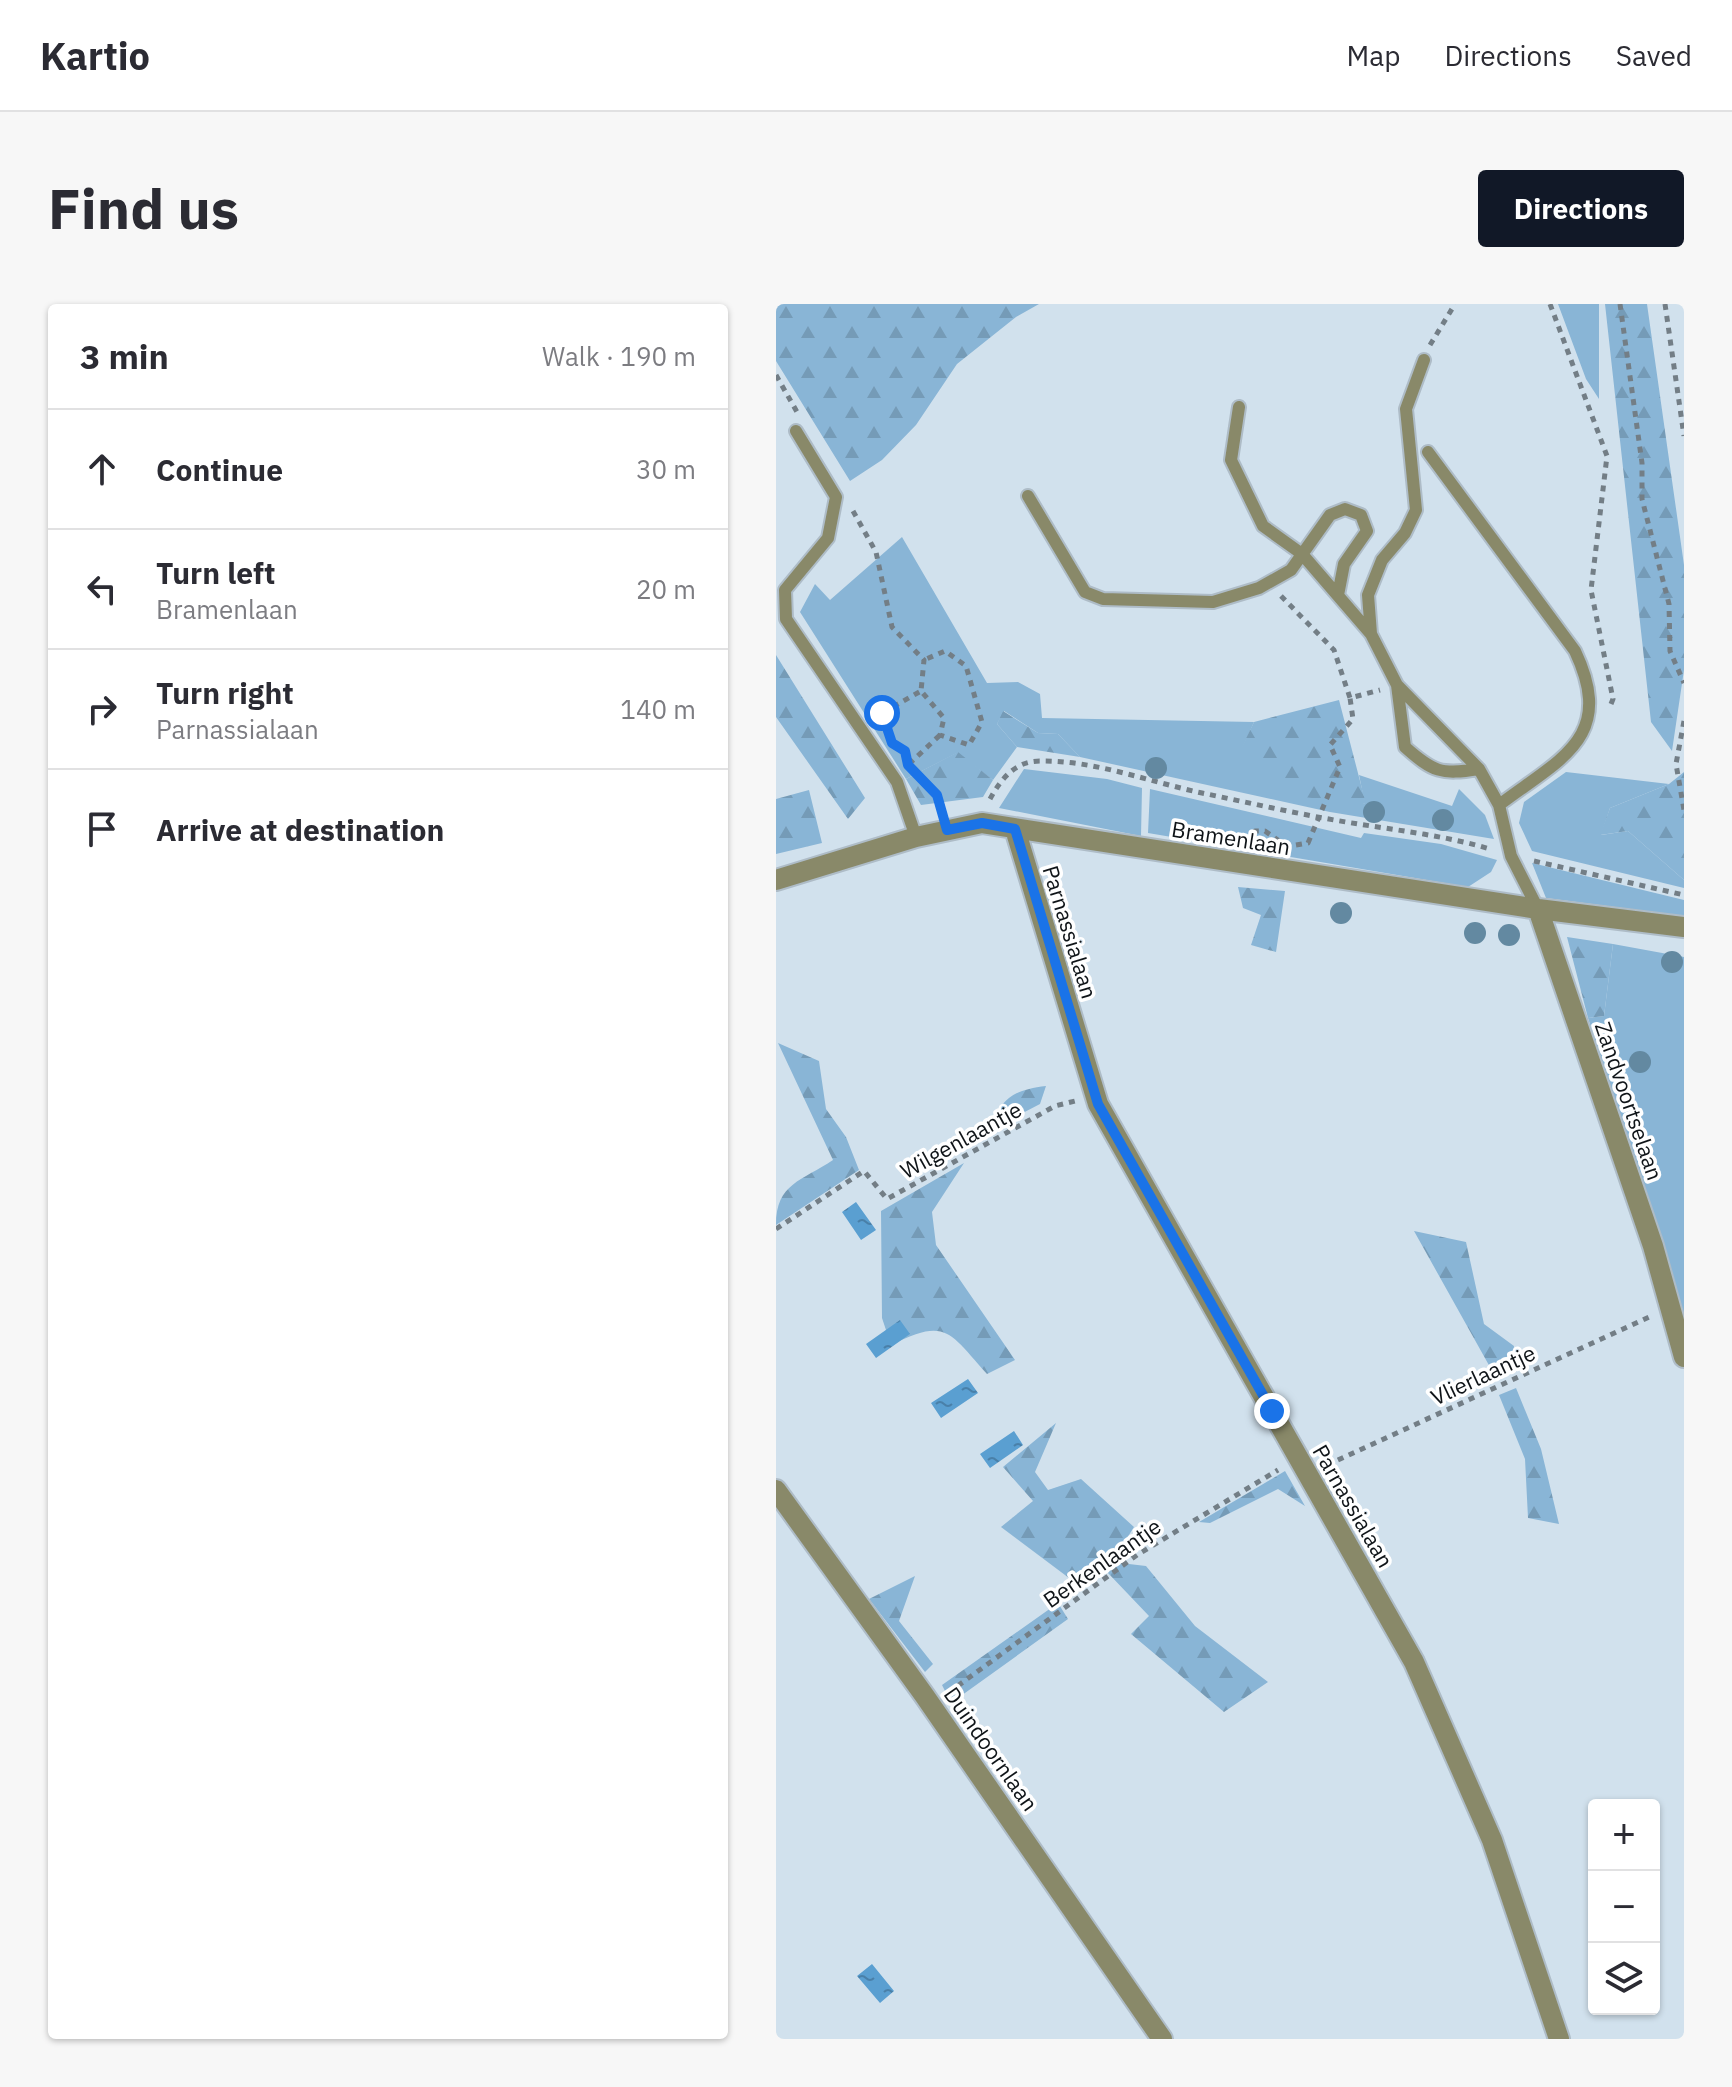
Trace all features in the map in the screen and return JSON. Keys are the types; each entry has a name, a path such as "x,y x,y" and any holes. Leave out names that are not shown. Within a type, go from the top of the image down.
{"street":[{"name":"Bramenlaan","path":"776,880 916,837 982,823 1538,909 1684,927"},
{"name":"Parnassialaan","path":"1015,829 1096,1096 1414,1662 1492,1840 1559,2039"},
{"name":"Zandvoortselaan","path":"1538,909 1653,1246 1684,1357"},
{"name":"Duindoornlaan","path":"776,1490 931,1705 1162,2039"}],"lane":[{"path":"1371,634 1368,595 1382,560 1405,533 1416,510 1406,409 1424,360"},
{"path":"1239,407 1231,460 1263,526 1302,554 1371,634 1397,685 1479,769 1499,805 1511,856 1538,909"},
{"path":"796,431 836,497 828,538 785,590 786,619 897,782 916,837"},
{"path":"1428,452 1575,651 1589,682 1588,713 1577,746 1499,805"},
{"path":"1028,496 1085,592 1103,599 1213,602 1268,583 1291,570 1330,515 1345,509 1361,515 1367,531 1344,564 1338,595"},
{"path":"1397,685 1405,747 1429,768 1451,773 1479,769"}],"path":[{"path":"1424,360 1455,304"},
{"path":"1550,304 1607,456 1591,590 1613,699 1610,708"},
{"path":"1620,304 1642,463 1642,499 1669,604 1670,651 1684,683"},
{"path":"1665,304 1684,436"},
{"path":"1242,864 1248,837 1255,831 1265,831 1283,844 1308,843 1340,767 1330,745 1353,719 1350,698 1334,650 1268,583"},
{"path":"908,765 940,735 944,718 921,691 924,660 945,651 966,666 982,722 969,745 940,735"},
{"path":"1350,698 1397,685"},
{"path":"886,730 882,713 921,691"},
{"path":"1684,721 1676,764 1684,810"},
{"path":"905,751 908,765 937,795 947,830"},
{"path":"982,823 1002,779 1011,770 1041,761 1078,765 1320,817 1458,840 1511,856 1684,895"},
{"name":"Wilgenlaantje","path":"776,1229 864,1171 887,1199 1055,1106 1096,1096"},
{"name":"Vlierlaantje","path":"1303,1466 1670,1304"},
{"name":"Berkenlaantje","path":"931,1705 1137,1555 1303,1466"}],"green space":[{"path":"776,304 1039,304 1016,317 957,364 916,425 882,460 850,481 776,361"},
{"path":"1558,304 1599,304 1599,399 1586,379"},
{"path":"1605,304 1647,304 1684,565 1684,670 1672,751 1651,722"},
{"path":"902,537 987,683 1018,682 1040,694 1042,718 1254,722 1241,751 1365,804 1359,775 1452,806 1459,789 1485,815 1494,839 1330,812 1080,757 1058,734 1038,733 1004,711 997,724 1017,747 993,780 957,753 906,779 800,612 815,584 830,600"},
{"path":"776,655 865,798 848,819 776,717"},
{"path":"1339,700 1366,804 1285,795 1240,751 1254,722"},
{"path":"1003,711 1038,733 1058,734 1080,757 1017,747 997,724"},
{"path":"958,752 993,780 983,797 921,805 906,779"},
{"path":"1024,769 1107,779 1142,788 1141,836 999,808"},
{"path":"1566,772 1669,784 1610,808 1601,835 1628,831 1684,880 1684,888 1532,851 1519,823 1524,802"},
{"path":"1684,772 1684,880 1628,831 1600,835 1610,808 1669,784"},
{"path":"1150,789 1361,838 1364,833 1441,844 1497,860 1491,872 1468,887 1148,833"},
{"path":"809,790 822,843 776,854 776,799"},
{"path":"1532,863 1684,900 1684,916 1546,898"},
{"path":"1238,887 1285,891 1276,952 1251,945 1261,915 1243,908"},
{"path":"1567,937 1613,944 1604,1016 1588,1018"},
{"path":"1613,944 1684,957 1684,1314 1588,1018 1604,1016"},
{"path":"778,1043 819,1061 826,1109 846,1137 859,1170 776,1225 777,1211 786,1192 833,1160"},
{"path":"1046,1086 1040,1104 990,1130 999,1110 1010,1098 1025,1090"},
{"path":"964,1163 932,1212 936,1245 1015,1360 987,1374 946,1333 924,1332 891,1345 882,1318 881,1211"},
{"path":"1414,1231 1466,1242 1484,1324 1514,1346 1512,1369 1495,1376"},
{"path":"1516,1388 1541,1449 1559,1524 1528,1518 1525,1459 1499,1395"},
{"path":"1056,1423 1035,1472 1048,1490 1081,1479 1134,1527 1112,1562 1146,1566 1195,1626 1268,1682 1224,1712 1131,1634 1149,1616 1108,1573 1069,1578 1001,1527 1033,1501 1003,1467"},
{"path":"1285,1471 1305,1506 1278,1489 1210,1523 1199,1522"},
{"path":"915,1576 899,1621 933,1664 925,1672 869,1599"},
{"path":"1058,1603 1068,1619 951,1703 942,1685"}],"water":[{"path":"856,1202 876,1230 861,1240 842,1212"},
{"path":"900,1320 910,1334 876,1358 866,1344"},
{"path":"968,1379 978,1393 941,1418 931,1403"},
{"path":"1014,1431 1023,1445 990,1468 980,1454"},
{"path":"872,1964 894,1991 880,2003 857,1976"}],"route":[{"path":"882,713 892,743 905,751 908,765 937,795 947,830 982,823 1015,829 1098,1104 1272,1411"}]}
